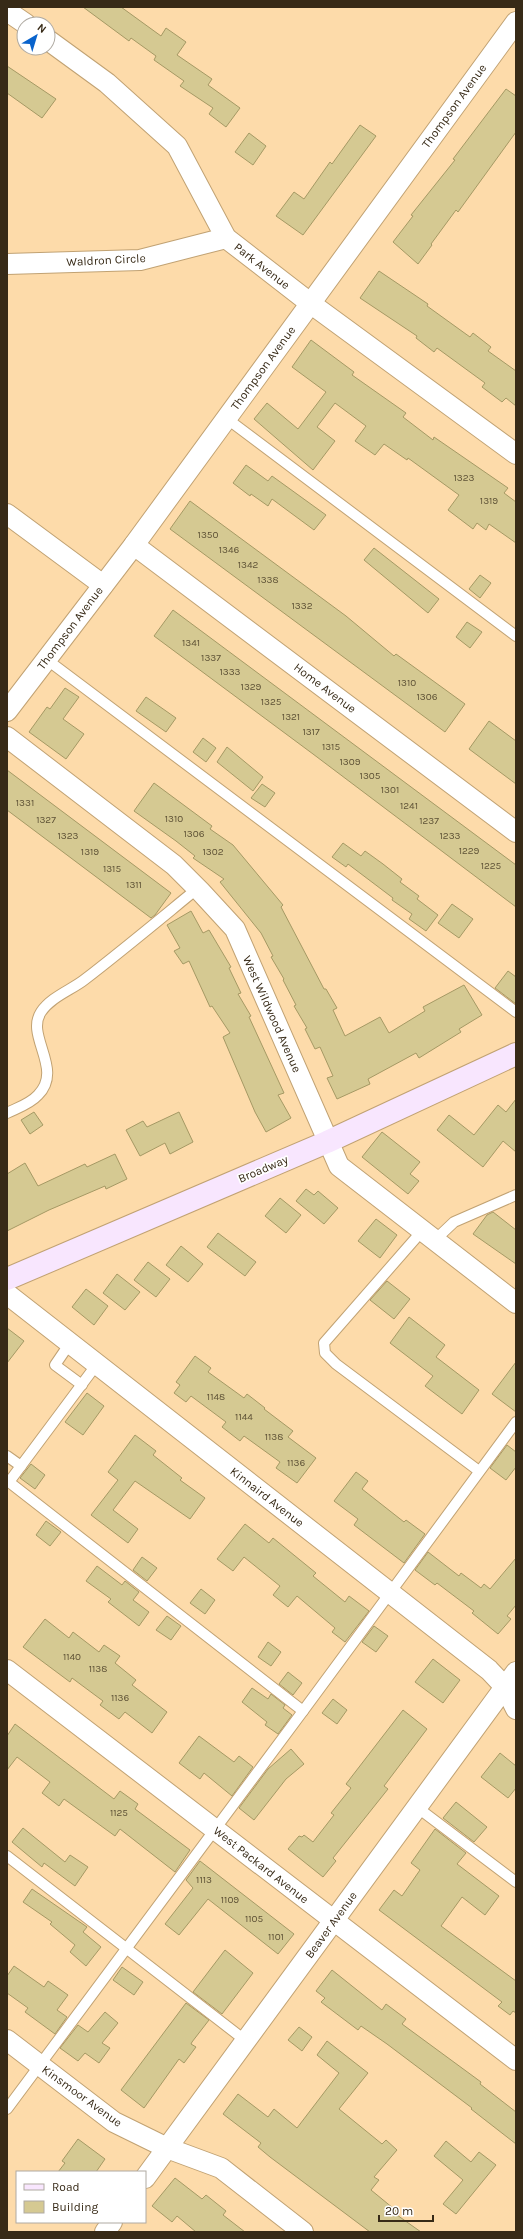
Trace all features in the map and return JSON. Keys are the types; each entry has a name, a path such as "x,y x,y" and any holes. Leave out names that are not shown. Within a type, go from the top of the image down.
{"main road":[{"name":"Broadway","path":"7,1278 327,1142 516,1054"}],"street":[{"path":"7,10 16,17"},
{"name":"Thompson Avenue","path":"10,702 46,659 134,545 516,22"},
{"name":"Park Avenue","path":"56,46 107,83 177,146 226,238 310,303 516,454"},
{"name":"Waldron Circle","path":"7,264 140,260 226,238"},
{"path":"7,514 103,585"},
{"name":"Home Avenue","path":"134,545 516,832"},
{"name":"West Wildwood Avenue","path":"7,737 174,865 198,888 235,930 327,1142 339,1166 516,1303"},
{"name":"Kinnaird Avenue","path":"7,1294 489,1670 511,1680 516,1709"},
{"name":"West Packard Avenue","path":"7,1670 516,2060"},
{"name":"Beaver Avenue","path":"146,2177 511,1680"},
{"name":"Kinsmoor Avenue","path":"7,2040 114,2122 166,2148 221,2168 303,2232"},
{"path":"105,2232 111,2223"}],"lane":[{"path":"226,418 516,636"},
{"path":"46,659 516,1012"},
{"path":"7,1113 35,1098 46,1083 48,1067 37,1032 40,1013 48,1004 83,981 198,888"},
{"path":"479,1471 336,1364 325,1353 324,1343 428,1236 454,1222 516,1195"},
{"path":"70,1343 56,1365 82,1385"},
{"path":"97,1364 21,1466 8,1481 303,1711"},
{"path":"7,2109 125,1948 215,1830 391,1593 516,1422"},
{"path":"7,1456 21,1466"},
{"path":"418,1808 516,1882"},
{"path":"7,1856 246,2041"}],"building":[{"path":"83,7 121,7 161,36 166,28 186,42 177,55 212,79 208,85 240,108 226,127 209,114 213,108 180,86 184,81 154,60 156,56 131,38 129,41"},
{"path":"7,66 56,99 42,118 7,93"},
{"path":"506,89 516,96 516,132 458,212 456,210 418,264 393,242 413,216 411,215 455,160 453,159"},
{"path":"360,125 376,136 303,235 276,216 294,192 304,199 330,162 332,164"},
{"path":"249,133 266,146 253,165 235,152"},
{"path":"379,271 428,304 427,306 470,337 473,333 491,347 488,351 516,371 516,406 506,398 502,402 482,387 485,383 437,348 434,352 416,338 417,336 360,298"},
{"path":"311,340 354,372 352,375 406,413 403,417 433,440 434,437 508,488 504,493 516,502 516,543 489,524 486,530 477,523 473,529 448,510 459,495 408,458 407,460 384,444 375,455 355,441 366,426 335,403 317,427 335,441 313,470 254,419 267,403 298,429 326,392 292,367"},
{"path":"246,465 268,481 272,476 326,515 314,530 272,499 268,506 251,494 250,496 233,483"},
{"path":"190,501 346,616 394,656 396,654 465,704 445,732 170,529"},
{"path":"374,548 439,599 428,613 364,560"},
{"path":"480,575 491,583 480,598 469,589"},
{"path":"173,610 516,865 516,907 154,636"},
{"path":"467,622 482,632 470,648 456,637"},
{"path":"65,688 79,697 63,719 84,734 66,759 29,732 47,707 50,709"},
{"path":"146,697 176,718 166,732 136,711"},
{"path":"489,721 516,741 516,784 469,749"},
{"path":"203,738 216,748 206,762 193,752"},
{"path":"227,747 263,777 253,791 217,762"},
{"path":"7,770 171,893 155,915 151,918 7,810"},
{"path":"154,783 212,826 210,829 233,845 283,905 281,907 324,989 326,989 337,1008 333,1010 345,1036 380,1017 389,1033 425,1011 423,1007 464,985 482,1015 459,1029 461,1032 419,1058 416,1053 368,1079 370,1084 337,1099 327,1078 333,1076 320,1047 315,1049 305,1029 307,1028 294,1006 296,1005 283,980 284,979 271,957 273,956 261,933 220,882 224,879 193,858 195,856 134,811"},
{"path":"262,784 275,793 265,807 251,798"},
{"path":"343,843 361,856 365,851 383,864 402,879 400,882 419,896 417,899 438,915 426,931 409,919 412,914 392,900 393,898 348,864 346,867 332,857"},
{"path":"452,904 473,919 459,938 438,923"},
{"path":"191,911 203,933 209,930 231,967 229,968 241,993 238,994 251,1016 249,1017 284,1093 278,1095 291,1118 266,1132 255,1112 223,1037 230,1033 212,1006 210,1007 189,961 183,964 174,951 180,948 167,925"},
{"path":"508,971 516,977 516,1004 495,988"},
{"path":"516,1099 516,1152 503,1141 483,1167 437,1130 449,1115 474,1135 498,1105 506,1112"},
{"path":"34,1112 43,1125 30,1134 21,1120"},
{"path":"179,1112 193,1142 170,1154 165,1143 140,1156 126,1130 143,1121 147,1127"},
{"path":"382,1132 420,1162 410,1174 419,1181 408,1194 362,1157"},
{"path":"115,1154 127,1179 106,1189 105,1186 49,1210 7,1231 7,1174 25,1163 38,1186 85,1164 87,1167"},
{"path":"306,1189 314,1195 318,1191 338,1208 324,1224 296,1201"},
{"path":"280,1198 301,1215 286,1233 265,1216"},
{"path":"493,1212 516,1230 516,1264 473,1234 487,1215"},
{"path":"376,1219 397,1235 380,1258 358,1241"},
{"path":"218,1233 256,1262 245,1276 207,1247"},
{"path":"181,1246 203,1264 188,1282 166,1265"},
{"path":"148,1262 170,1279 156,1297 134,1280"},
{"path":"117,1274 140,1292 125,1310 103,1293"},
{"path":"387,1281 410,1299 394,1319 370,1300"},
{"path":"86,1289 108,1306 94,1325 72,1307"},
{"path":"409,1317 445,1345 436,1357 479,1390 462,1414 425,1386 433,1376 390,1343"},
{"path":"7,1328 24,1341 7,1363"},
{"path":"195,1356 211,1368 208,1372 244,1398 247,1394 293,1431 288,1437 316,1458 297,1483 276,1468 280,1462 244,1436 240,1441 222,1427 226,1422 191,1396 186,1402 174,1393 180,1385 176,1382"},
{"path":"516,1362 516,1412 492,1394"},
{"path":"87,1393 104,1406 83,1435 65,1422"},
{"path":"135,1435 156,1451 153,1455 182,1478 180,1480 205,1498 190,1519 135,1481 113,1510 138,1529 128,1543 91,1515 118,1480 108,1472"},
{"path":"507,1445 516,1452 516,1467 506,1480 490,1468"},
{"path":"31,1464 45,1475 35,1489 20,1478"},
{"path":"356,1472 368,1481 362,1489 404,1522 406,1520 425,1534 404,1563 354,1525 358,1519 334,1501"},
{"path":"46,1521 61,1532 50,1546 36,1535"},
{"path":"245,1524 269,1543 273,1538 316,1573 313,1576 345,1602 349,1596 369,1611 345,1642 332,1632 335,1628 297,1596 288,1607 273,1595 280,1586 244,1557 233,1571 217,1559"},
{"path":"428,1552 459,1576 461,1573 481,1588 484,1584 490,1589 516,1558 516,1605 507,1616 511,1619 498,1634 472,1613 474,1611 437,1583 435,1585 415,1570"},
{"path":"142,1557 157,1568 147,1581 133,1570"},
{"path":"97,1566 122,1585 125,1581 139,1592 133,1600 149,1612 139,1626 108,1602 111,1599 86,1581"},
{"path":"201,1589 215,1600 205,1614 190,1603"},
{"path":"167,1616 181,1626 171,1640 156,1630"},
{"path":"45,1619 69,1638 73,1632 99,1652 104,1645 120,1656 115,1663 136,1680 132,1685 167,1712 152,1733 125,1712 119,1719 100,1705 103,1701 72,1678 70,1682 23,1647"},
{"path":"374,1626 388,1636 376,1652 362,1642"},
{"path":"268,1642 281,1652 271,1666 258,1657"},
{"path":"433,1659 460,1680 443,1703 415,1682"},
{"path":"288,1672 302,1683 293,1695 279,1684"},
{"path":"252,1688 268,1699 271,1694 285,1705 283,1708 292,1715 278,1734 265,1725 267,1722 242,1702"},
{"path":"333,1699 347,1710 337,1724 322,1713"},
{"path":"403,1710 427,1729 384,1786 388,1789 333,1858 336,1861 323,1877 288,1849 299,1836 302,1837 304,1835 313,1842 334,1815 331,1813 351,1788 346,1784"},
{"path":"15,1724 114,1799 120,1791 138,1804 135,1809 190,1850 175,1872 120,1829 115,1836 64,1799 59,1806 42,1793 50,1782 17,1757 7,1770 7,1736"},
{"path":"199,1736 234,1762 239,1756 253,1767 232,1796 204,1773 200,1779 179,1763"},
{"path":"291,1749 304,1764 286,1779 254,1820 239,1808 268,1769"},
{"path":"500,1753 516,1766 516,1788 508,1798 481,1777"},
{"path":"456,1802 487,1827 474,1842 443,1818"},
{"path":"23,1828 65,1862 70,1855 88,1867 75,1886 44,1863 42,1867 12,1842"},
{"path":"435,1829 466,1853 457,1864 499,1896 485,1915 462,1897 441,1926 516,1981 516,2013 513,2011 510,2015 498,2006 502,2002 379,1910 394,1890 402,1896 420,1870 411,1863"},
{"path":"200,1861 294,1934 278,1954 208,1899 179,1935 165,1924 193,1888 186,1880"},
{"path":"32,1889 87,1927 83,1932 101,1947 86,1966 70,1952 75,1945 50,1924 52,1922 23,1902"},
{"path":"225,1950 253,1973 222,2014 193,1992"},
{"path":"14,1966 44,1987 48,1981 68,1995 57,2010 67,2017 55,2034 25,2012 28,2008 7,1993 7,1976"},
{"path":"122,1967 143,1982 134,1995 113,1980"},
{"path":"332,1970 382,2010 386,2004 406,2019 402,2024 481,2082 480,2084 516,2112 516,2144 471,2109 472,2108 387,2044 361,2026 358,2030 321,2002 325,1998 316,1991"},
{"path":"186,2003 209,2020 191,2044 196,2047 184,2063 179,2059 144,2108 121,2090"},
{"path":"105,2012 118,2023 102,2043 110,2048 99,2063 85,2053 78,2061 60,2048 78,2025 88,2032"},
{"path":"299,2027 312,2037 302,2051 288,2040"},
{"path":"327,2041 368,2073 339,2109 382,2144 386,2140 397,2150 374,2177 379,2180 371,2190 399,2213 397,2215 421,2232 370,2232 270,2157 258,2147 261,2143 223,2114 238,2094 268,2117 274,2109 297,2128 339,2073 317,2055"},
{"path":"78,2139 105,2159 97,2171 59,2171 65,2163 62,2161"},
{"path":"446,2141 471,2162 479,2152 496,2165 456,2214 443,2204 463,2180 434,2156"},
{"path":"175,2178 202,2199 206,2195 226,2211 223,2215 245,2232 196,2232 177,2216 172,2222 152,2206"}]}
